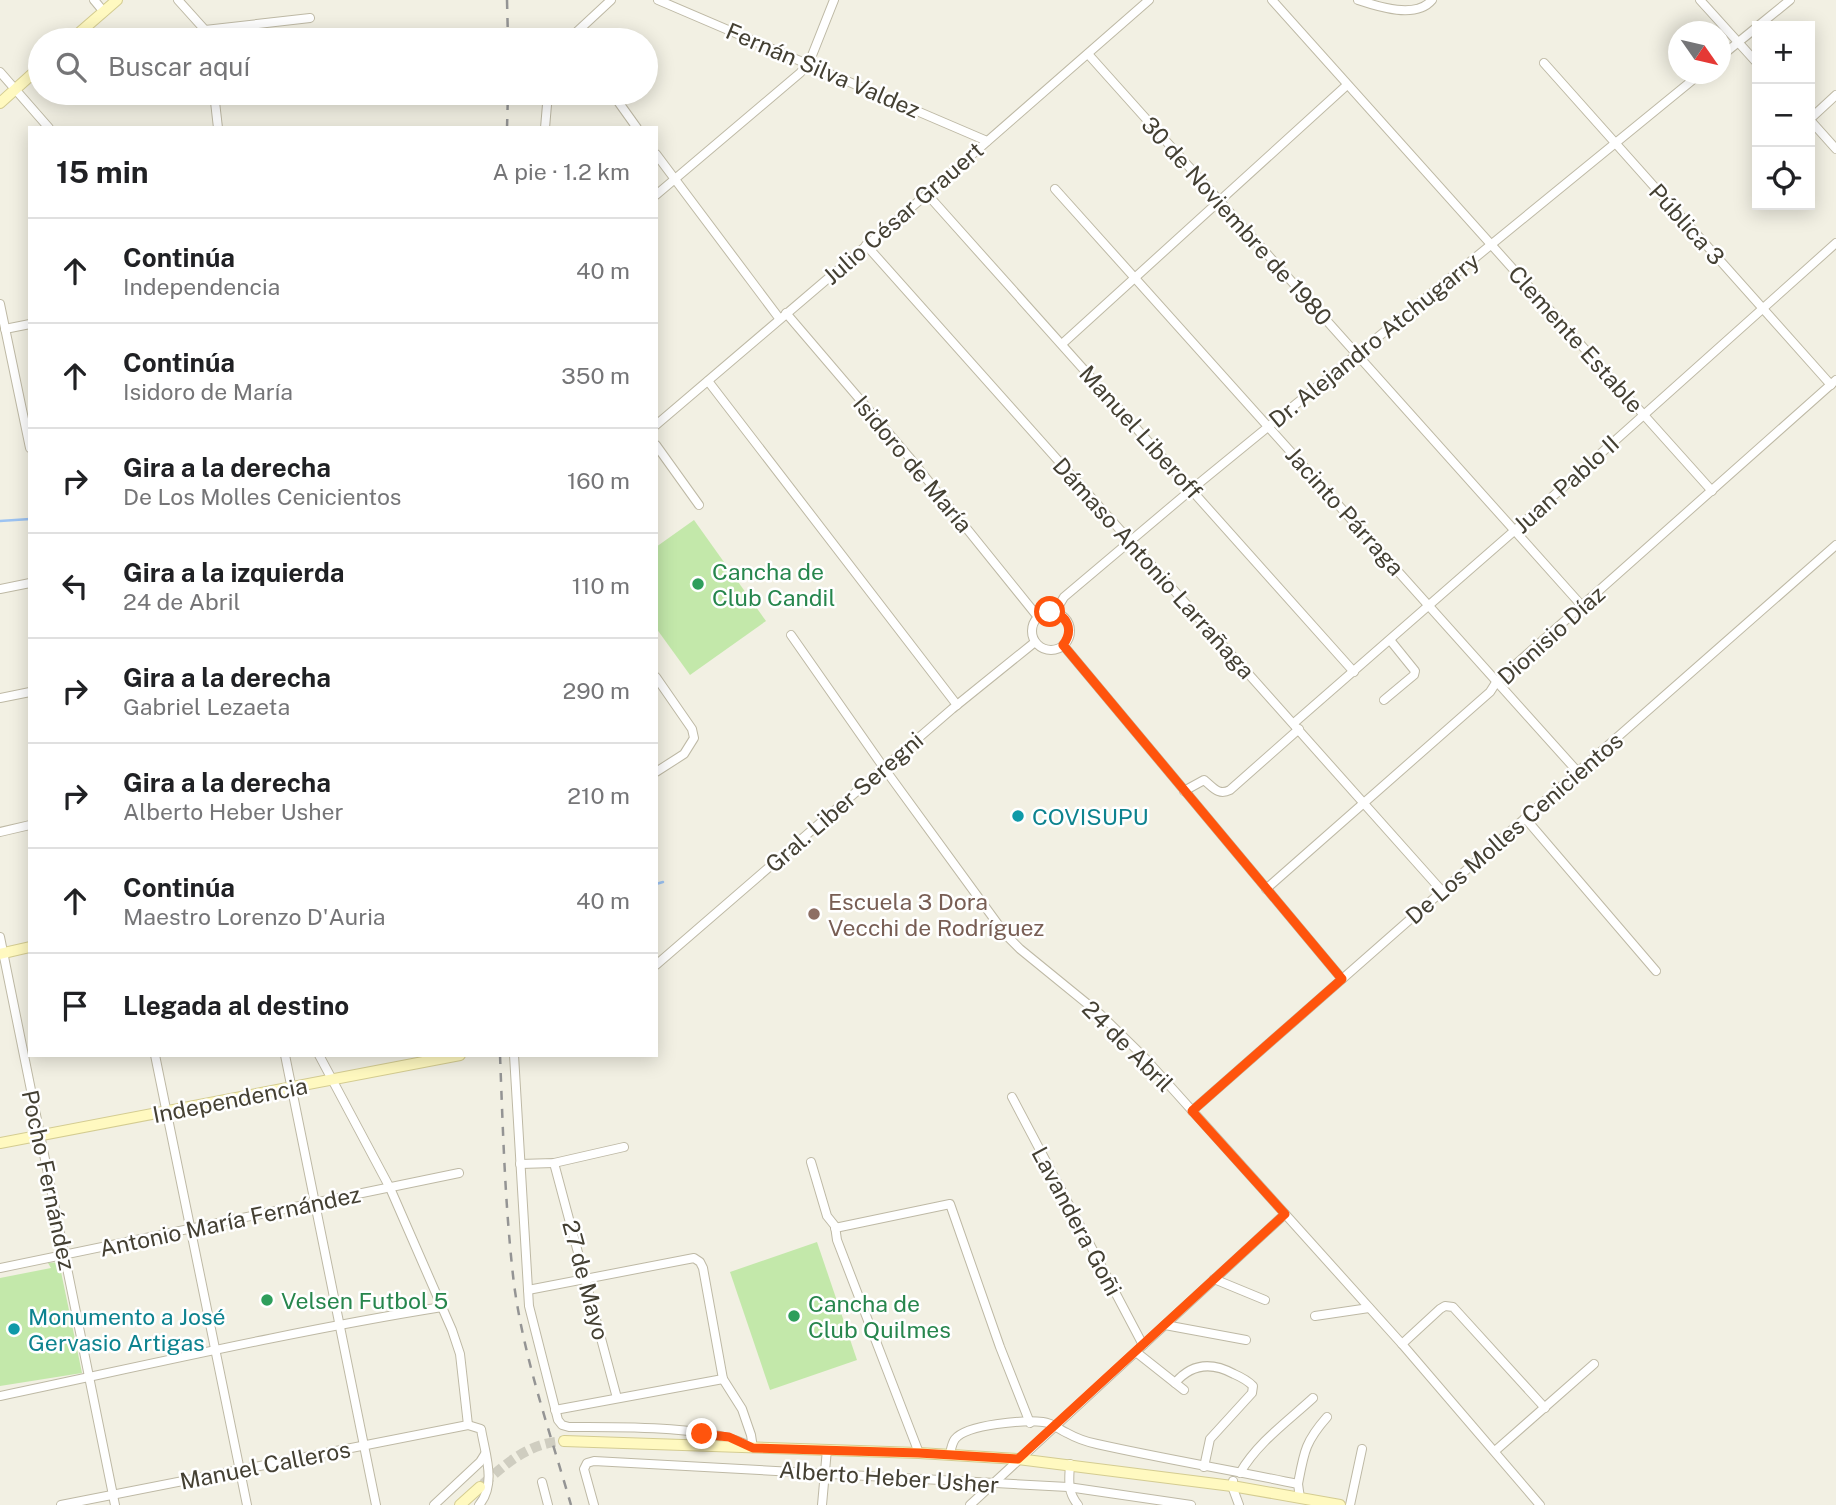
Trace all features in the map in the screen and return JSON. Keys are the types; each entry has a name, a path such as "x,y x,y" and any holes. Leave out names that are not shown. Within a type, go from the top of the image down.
{"street":[{"path":"94,0 104,12"},
{"path":"85,28 117,0"},
{"path":"178,0 203,28"},
{"path":"582,28 611,0"},
{"name":"Fernán Silva Valdez","path":"658,0 987,141"},
{"path":"658,193 800,73 808,63 834,0"},
{"name":"Julio César Grauert","path":"658,422 1150,0"},
{"name":"Clemente Estable","path":"1272,0 1712,491"},
{"path":"1358,0 1417,10 1424,8 1432,0"},
{"path":"1700,0 1752,57"},
{"path":"1763,21 1790,0"},
{"path":"222,28 310,18"},
{"path":"1731,48 1752,30"},
{"name":"30 de Noviembre de 1980","path":"1088,54 1583,607"},
{"name":"Pública 3","path":"1544,63 1762,309 1834,383"},
{"path":"0,72 28,104"},
{"path":"0,103 28,78"},
{"name":"Dr. Alejandro Atchugarry","path":"1055,612 1064,597 1192,489 1688,84"},
{"path":"1062,344 1347,85"},
{"path":"1815,115 1836,96"},
{"path":"29,105 47,126"},
{"path":"215,105 218,126"},
{"path":"545,126 547,105"},
{"path":"621,105 636,126"},
{"path":"1815,125 1836,149"},
{"name":"Isidoro de María","path":"658,157 782,316 909,457 1038,617"},
{"name":"Jacinto Párraga","path":"1055,189 1577,771"},
{"name":"Manuel Liberoff","path":"927,194 1354,671"},
{"name":"Juan Pablo II","path":"1184,791 1204,780 1215,791 1230,790 1354,671 1836,243"},
{"name":"Dámaso Antonio Larrañaga","path":"866,245 1442,891"},
{"path":"0,303 28,438"},
{"path":"5,329 28,324"},
{"path":"708,381 957,705"},
{"name":"Dionisio Díaz","path":"1266,889 1834,383"},
{"path":"658,448 699,505"},
{"name":"De Los Molles Cenicientos","path":"1192,1111 1836,545"},
{"path":"0,589 28,583"},
{"path":"1055,612 1064,617 1069,626 1069,636 1063,645 1051,650 1042,648 1035,642 1032,632 1038,617 1055,612"},
{"name":"24 de Abril","path":"791,635 1005,934 1101,1015 1143,1056 1402,1344 1540,1505"},
{"path":"1384,700 1415,671 1390,640"},
{"name":"Gral. Liber Seregni","path":"658,963 957,705 1035,642"},
{"path":"1063,645 1342,979"},
{"path":"658,680 692,729 694,738 684,754 658,771"},
{"path":"0,698 28,692"},
{"path":"1525,818 1656,971"},
{"path":"0,832 28,825"},
{"name":"Pocho Fernández","path":"0,937 1,954 115,1505"},
{"path":"1,954 28,947"},
{"path":"155,1057 247,1505"},
{"path":"285,1057 376,1505"},
{"path":"320,1057 390,1188 460,1354 468,1424 481,1429 485,1454 488,1486 486,1497 479,1505"},
{"name":"Independencia","path":"0,1143 332,1080 409,1060 440,1057"},
{"path":"514,1057 529,1306 555,1410 562,1425 648,1429 729,1437 753,1448"},
{"name":"Lavandera Goñi","path":"1012,1097 1143,1345"},
{"path":"520,1164 554,1163 624,1147"},
{"name":"27 de Mayo","path":"554,1163 617,1398"},
{"path":"811,1163 827,1216 835,1228 837,1240 919,1453"},
{"name":"Antonio María Fernández","path":"0,1268 459,1173"},
{"path":"835,1228 950,1204 1000,1348 1031,1423"},
{"path":"970,1505 1285,1214"},
{"path":"528,1290 694,1258 700,1262 723,1379 742,1409 753,1448"},
{"path":"1214,1279 1265,1300"},
{"path":"1402,1344 1445,1306 1453,1307 1545,1408"},
{"path":"0,1396 338,1324 442,1307"},
{"path":"1315,1316 1369,1308"},
{"path":"1164,1325 1246,1340"},
{"path":"1136,1352 1184,1390"},
{"path":"1495,1451 1594,1364"},
{"path":"1175,1383 1188,1370 1207,1365 1229,1371 1253,1386 1252,1393 1210,1438 1205,1467"},
{"path":"555,1410 723,1379"},
{"path":"1239,1505 1232,1486 1238,1473 1274,1433 1313,1398"},
{"path":"1300,1498 1298,1484 1304,1448 1311,1435 1327,1417"},
{"path":"950,1454 953,1441 972,1430 993,1424 1039,1422 1055,1425 1066,1433 1093,1443 1298,1484"},
{"name":"Manuel Calleros","path":"61,1505 468,1424"},
{"name":"Alberto Heber Usher","path":"564,1441 827,1449 1018,1459 1232,1486 1333,1504"},
{"path":"1350,1505 1362,1448"},
{"path":"822,1505 827,1449"},
{"path":"434,1505 480,1462 485,1454"},
{"name":"Alberto Heber Usher","path":"594,1505 584,1469 587,1463 594,1461 1068,1487 1191,1505"},
{"path":"1070,1464 1068,1487 1071,1497 1078,1505"},
{"path":"542,1482 548,1505"},
{"path":"460,1505 480,1487"}],"green space":[{"name":"Cancha de Club Candil","path":"694,520 766,621 690,675 658,631 658,546"},
{"name":"Cancha de Club Quilmes","path":"817,1242 857,1360 770,1390 730,1272"},
{"path":"59,1262 82,1373 0,1386 0,1278 51,1268 48,1263"}],"waterway":[{"path":"0,521 28,519"},
{"path":"658,883 663,882"}],"tunnel":[{"path":"483,1484 510,1461 530,1450 540,1445 564,1441"}],"railway":[{"path":"507,0 508,28"},
{"path":"507,126 508,105"},
{"path":"500,1057 506,1198 518,1312 546,1423 571,1505"}],"place":[{"name":"Cancha de Club Candil","path":"698,584"},
{"name":"COVISUPU","path":"1018,816"},
{"name":"Escuela 3 Dora Vecchi de Rodríguez","path":"814,914"},
{"name":"Velsen Futbol 5","path":"267,1300"},
{"name":"Cancha de Club Quilmes","path":"794,1316"},
{"name":"Monumento a José Gervasio Artigas","path":"14,1329"}],"route":[{"path":"702,1434 729,1437 753,1448 950,1454 1018,1459 1285,1214 1192,1111 1342,979 1063,645 1069,636 1069,626 1060,614 1050,612"}]}
